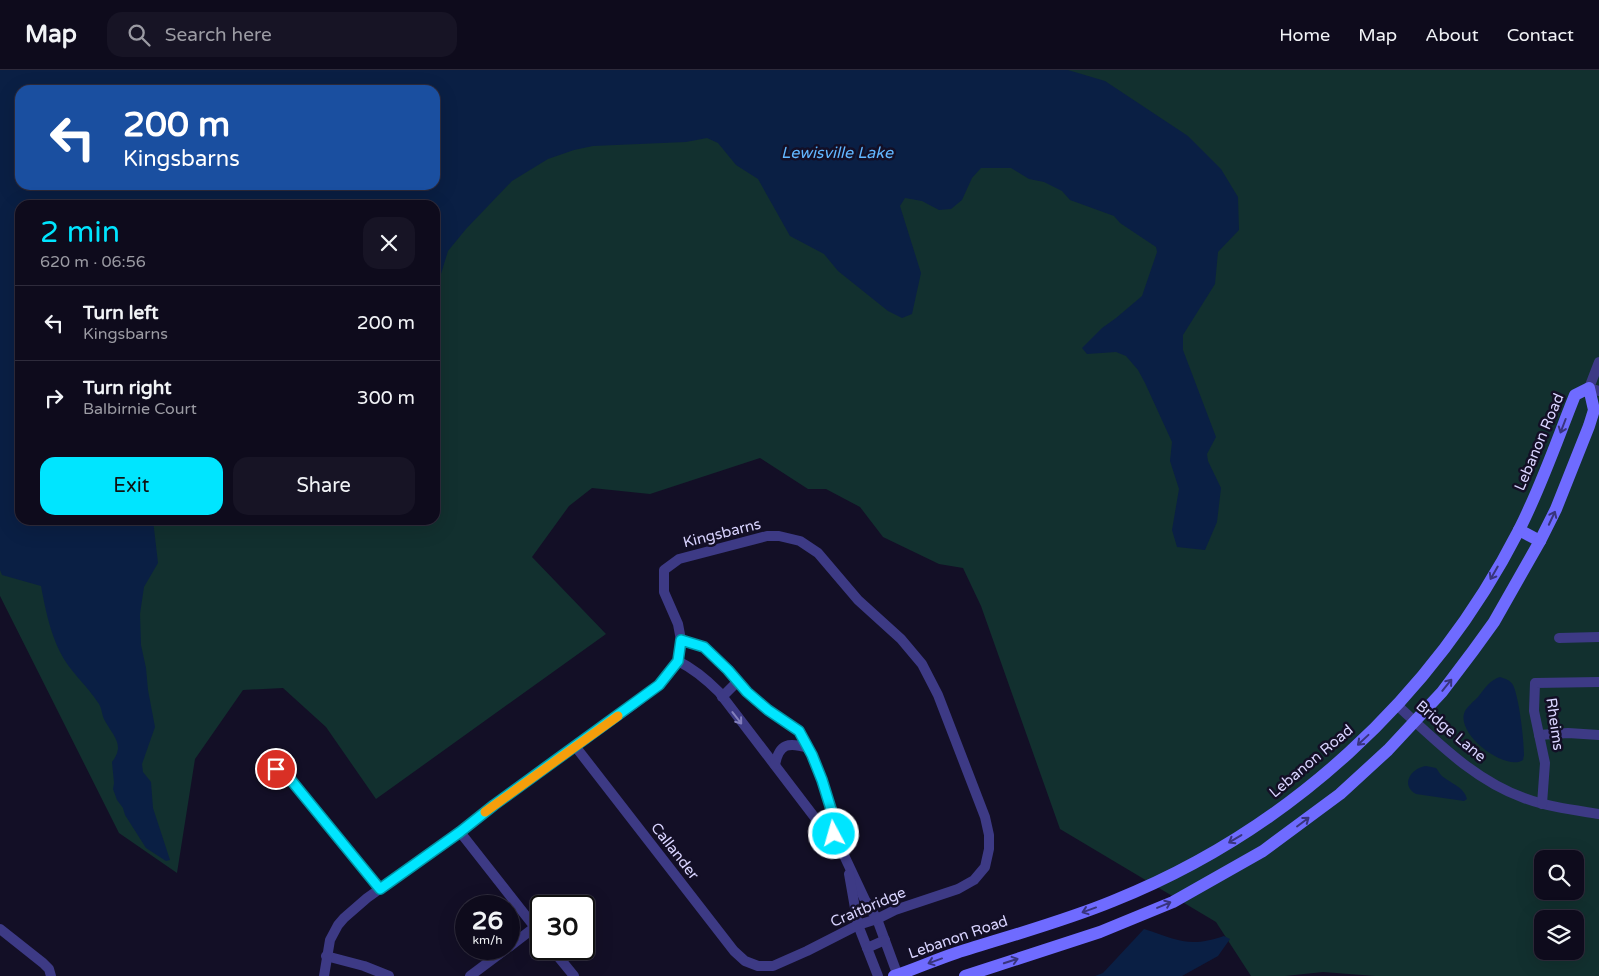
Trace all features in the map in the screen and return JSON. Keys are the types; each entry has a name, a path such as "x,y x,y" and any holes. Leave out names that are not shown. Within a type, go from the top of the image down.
{"main road":[{"name":"Lebanon Road","path":"897,976 956,953 1060,921 1114,901 1197,862 1261,823 1330,770 1398,706 1420,681 1478,601 1519,530 1546,470 1575,395 1594,390"},
{"path":"965,976 1100,932 1172,902 1263,852 1340,794 1388,750 1442,692 1483,637 1540,541 1567,484 1589,426 1594,410 1594,390"},
{"path":"1519,530 1540,541"}],"street":[{"name":"Lebanon Road","path":"1594,390 1599,362"},
{"name":"Kingsbarns","path":"678,661 681,640 678,624 664,592 664,570 679,559 767,536 779,536 800,541 818,553 858,600 902,639 922,664 938,695 985,817 989,834 989,849 985,867"},
{"path":"1559,638 1599,637"},
{"path":"681,640 704,647 728,670 737,682 768,710 799,731 822,780 835,822 834,834 876,919 897,976"},
{"path":"324,976 330,940 338,925 367,898 659,685 678,661 704,676 822,826 834,834"},
{"path":"722,697 737,682"},
{"name":"Rheims","path":"1542,804 1545,763 1534,711 1535,683 1599,682"},
{"name":"Bridge Lane","path":"1398,706 1469,768 1503,789 1542,804 1599,814"},
{"path":"1539,735 1568,733 1599,735"},
{"path":"774,765 776,756 787,745 796,744 808,748"},
{"name":"Callander","path":"575,746 734,950 745,961 758,966"},
{"path":"265,765 286,774 380,889"},
{"path":"460,832 530,921"},
{"path":"846,860 858,925 878,976"},
{"name":"Craitbridge","path":"758,966 773,966 858,925 895,910 958,889 974,880 985,867"},
{"path":"0,929 43,963 49,969 51,976"},
{"path":"867,948 885,940"},
{"path":"326,956 364,966 389,976"},
{"path":"470,976 492,960"},
{"path":"561,960 574,976"}],"green space":[{"path":"252,70 1599,70 1599,976 1375,976 1323,972 1285,976 1251,976 1216,922 1060,829 981,606 963,568 939,564 883,537 860,507 826,489 808,489 760,458 650,494 592,488 569,506 532,557 606,634 376,799 326,727 283,688 243,690 195,759 177,873 119,833 0,596 0,262 15,456 15,525 440,525 440,200 435,200 435,190 440,190 440,85 389,85"}],"water":[{"name":"Lewisville Lake","path":"0,70 1068,70 1105,81 1188,136 1221,169 1238,197 1239,230 1218,252 1215,284 1183,335 1183,350 1216,437 1207,454 1208,461 1221,488 1217,522 1205,550 1177,547 1172,530 1179,489 1170,461 1172,442 1138,370 1126,356 1116,352 1087,354 1082,348 1102,328 1142,296 1157,252 1156,247 1120,223 1114,216 1070,200 1062,191 1044,182 1029,179 1011,168 981,168 972,178 962,200 951,209 939,210 922,201 905,198 900,206 921,273 912,314 902,318 888,311 838,271 824,254 790,236 758,179 736,165 718,143 707,138 686,142 593,146 548,159 512,181 466,229 448,251 441,274 440,200 15,200 15,525 154,525 158,563 144,587 140,614 141,645 155,727 142,764 143,772 151,782 153,808 170,860 166,861 146,848 117,800 113,789 112,762 118,751 117,741 104,719 99,704 69,666 56,644 41,586 2,575 0,570"},
{"path":"1500,677 1513,685 1519,708 1524,755 1523,760 1515,762 1505,761 1484,749 1467,730 1464,720 1465,711 1468,707 1490,682"},
{"path":"1426,766 1436,768 1444,778 1463,791 1467,799 1464,801 1416,794 1411,790 1408,782 1409,777 1416,770"},
{"path":"1144,929 1175,939 1192,942 1202,942 1224,936 1230,939 1218,956 1182,976 1095,976 1103,973"}],"slow traffic":[{"path":"485,812 618,716"}],"route":[{"path":"276,769 286,774 380,889 659,685 678,661 681,640 704,647 716,657 747,692 768,710 799,731 806,742 822,780 835,822 834,834"}]}
